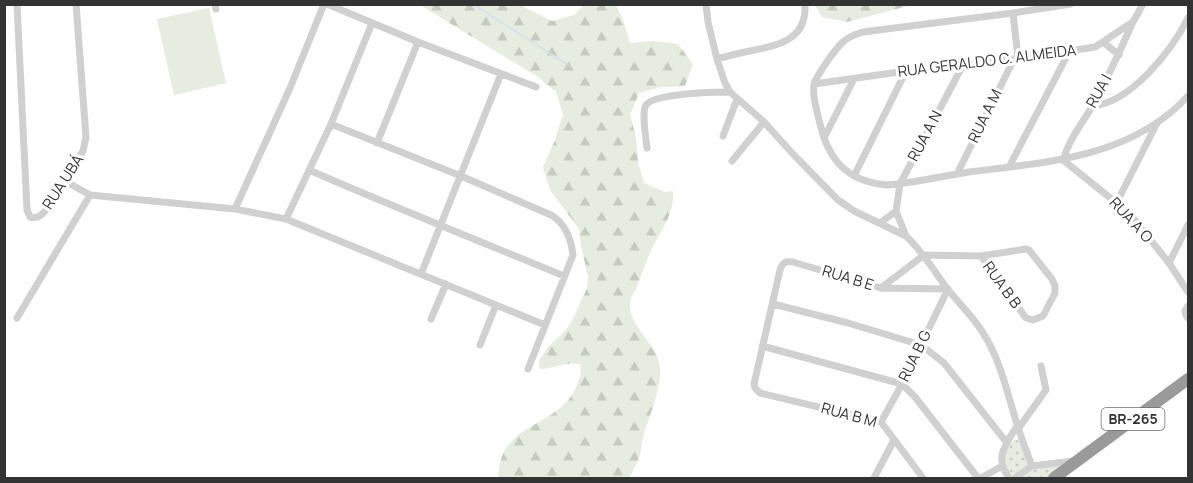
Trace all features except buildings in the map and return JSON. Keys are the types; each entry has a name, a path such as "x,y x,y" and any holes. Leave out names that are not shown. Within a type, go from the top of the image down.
{"highway":[{"name":"BR-265","path":"1054,478 1188,379"}],"street":[{"name":"RUA UBÁ","path":"17,4 27,210 30,217 36,218 42,214 70,174 83,151 86,136 76,4"},
{"path":"235,208 291,88 325,4 536,87"},
{"path":"706,4 717,59 730,92 764,122 838,200 854,211 906,236 924,255 948,290 983,332 1007,388 1032,466"},
{"path":"717,59 779,45 791,38 800,30 805,19 805,4"},
{"path":"1071,4 855,34 837,48 814,84 813,92 824,138 832,156 854,176 873,184 900,184 1063,160 1106,148 1139,133 1157,123 1187,99"},
{"path":"1134,22 1143,4"},
{"path":"1013,13 1016,58"},
{"path":"1092,106 1117,97 1137,84 1165,55 1188,18"},
{"name":"RUA GERALDO C. ALMEIDA","path":"814,84 1095,47 1134,22"},
{"name":"RUA I","path":"1063,160 1067,145 1092,106 1134,22"},
{"path":"286,219 331,124 372,23"},
{"path":"377,143 418,42"},
{"path":"1103,42 1119,55"},
{"path":"1009,167 1069,51"},
{"name":"RUA A M","path":"957,174 1016,58"},
{"name":"RUA A N","path":"896,211 900,184 963,65"},
{"path":"854,176 906,71"},
{"path":"421,274 501,74"},
{"path":"824,138 854,79"},
{"path":"647,148 644,109 648,102 657,98 687,94 730,92"},
{"path":"723,136 737,99"},
{"path":"732,161 764,122"},
{"path":"1117,202 1157,123"},
{"path":"331,124 552,215 563,224 572,246 573,255 528,369"},
{"path":"1139,133 1149,141"},
{"name":"RUA A O","path":"1063,160 1129,213 1188,289"},
{"path":"309,171 564,276"},
{"path":"70,174 87,193"},
{"path":"65,181 87,193 235,208 286,219 545,325"},
{"path":"17,318 87,193"},
{"path":"880,223 896,211 906,236"},
{"path":"1169,263 1188,225"},
{"name":"RUA B B","path":"1029,250 1055,286 1055,293 1043,316 1029,320 1023,315 981,256 1029,250"},
{"path":"881,288 924,255 981,256"},
{"name":"RUA B E","path":"772,304 780,270 785,262 793,262 881,288 948,290"},
{"path":"431,319 446,284"},
{"name":"RUA B G","path":"881,422 948,290"},
{"path":"1002,466 980,478 902,384 762,346 772,304 848,323 921,345 944,363 1007,443"},
{"path":"480,345 496,305"},
{"path":"1188,306 1185,311 1188,318"},
{"name":"RUA B M","path":"762,346 754,384 760,393 881,422 923,478"},
{"path":"1009,478 1002,466 1002,451 1046,390 1041,366"},
{"path":"874,478 894,441"},
{"path":"1015,478 1032,466 1078,460"}],"green space":[{"path":"420,5 520,5 552,21 574,15 584,5 616,5 630,43 653,41 678,44 693,64 685,86 661,87 639,93 630,115 644,183 665,192 673,191 673,199 670,214 652,248 630,301 633,319 656,353 660,379 640,454 629,478 498,478 501,458 507,447 525,430 565,404 578,382 581,369 580,364 545,369 539,367 539,361 548,347 572,321 587,288 588,277 579,229 550,190 543,167 563,114 556,92 538,77"},
{"path":"815,5 912,5 847,22 822,17"},
{"path":"209,8 226,83 174,95 157,19"},
{"path":"1015,439 1019,441 1028,465 1012,476 1005,456 1007,447"},
{"path":"1066,465 1047,478 1020,478 1033,469"}],"waterway":[{"path":"473,4 568,65"}]}
